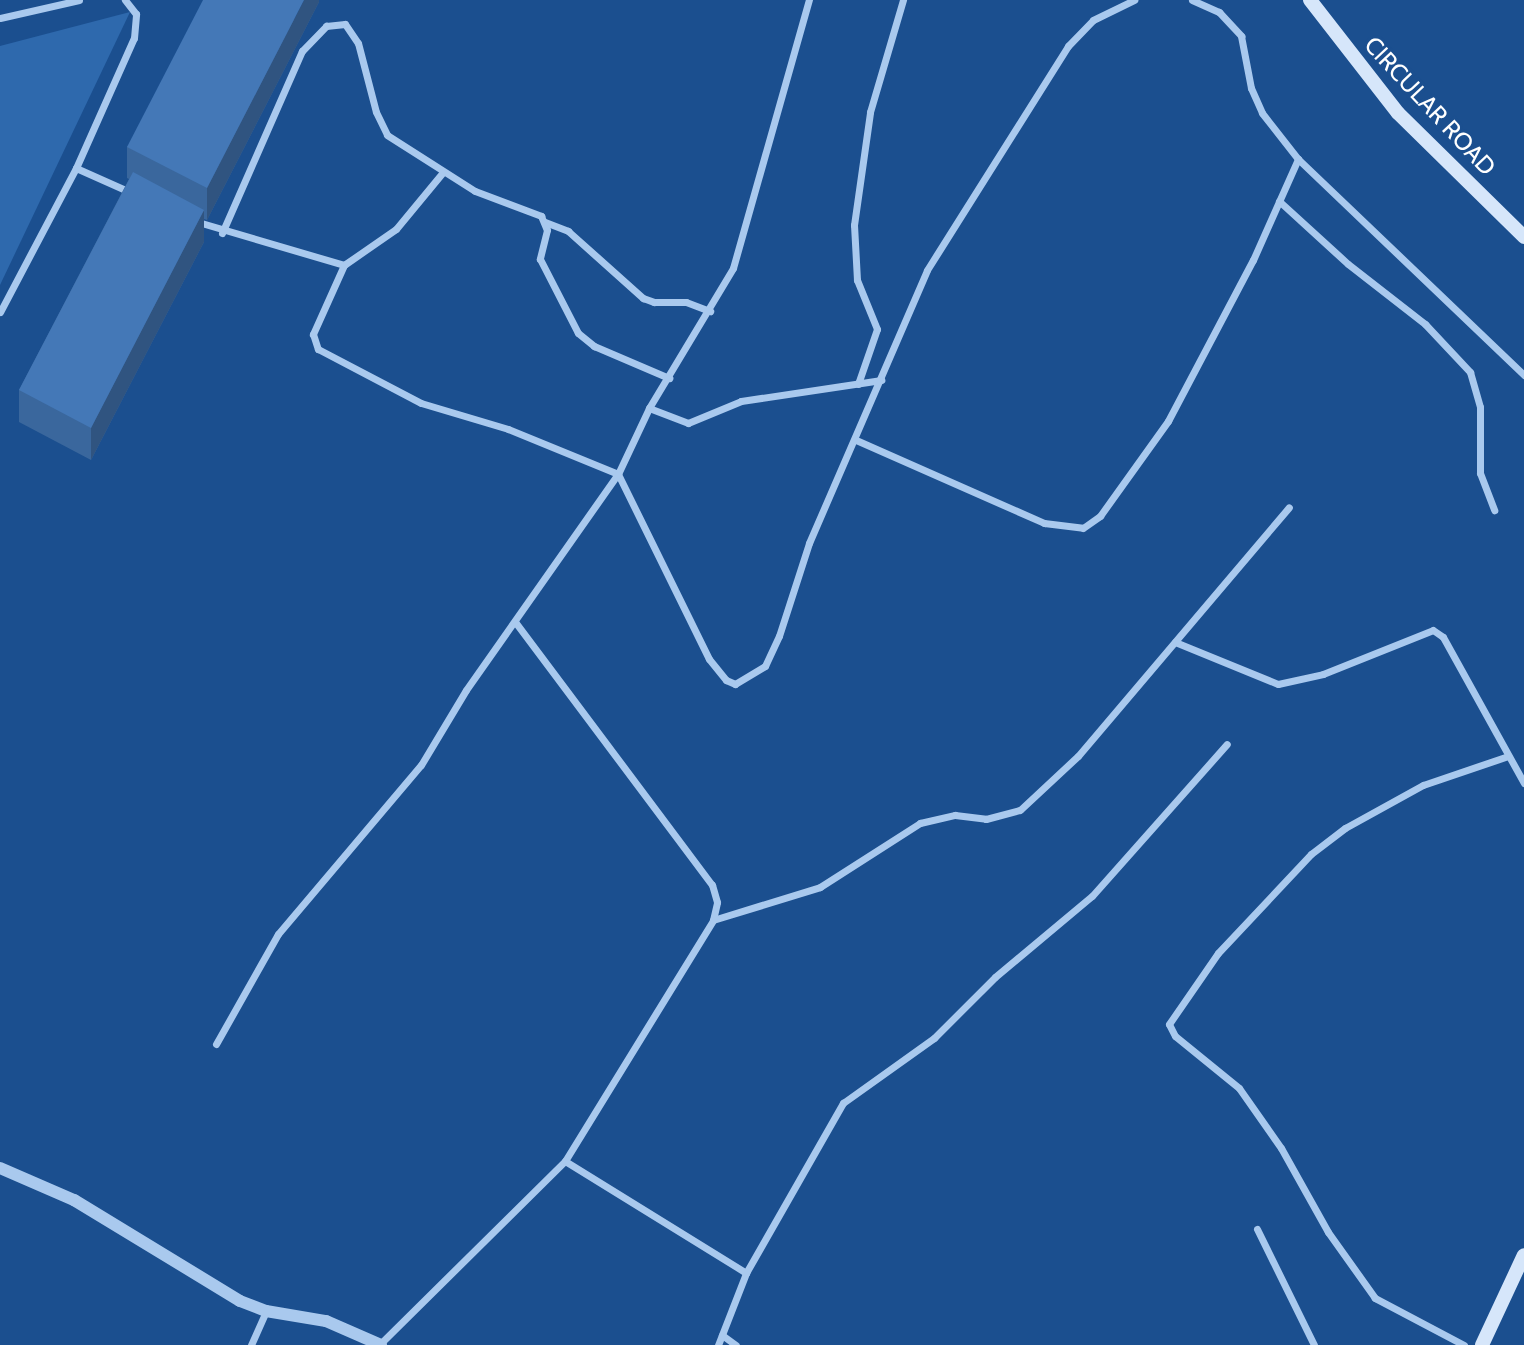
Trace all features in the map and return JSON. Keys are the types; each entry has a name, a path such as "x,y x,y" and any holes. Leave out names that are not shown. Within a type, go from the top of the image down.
{"main road":[{"name":"CIRCULAR ROAD","path":"1310,0 1398,113 1524,237"},
{"path":"1482,1345 1524,1255"}],"street":[{"path":"0,18 79,0"},
{"path":"0,312 76,168 134,38 136,14 125,0"},
{"path":"216,1044 278,933 421,765 515,622 618,474 649,408 710,311 737,256 808,0"},
{"path":"858,384 877,329 855,263 861,166 879,73 903,0"},
{"path":"443,172 396,229 344,265 313,334 318,349 421,403 508,429 618,474 709,659 726,680 735,684 765,666 809,543 856,440 927,270 1038,88 1093,20 1134,0"},
{"path":"1192,0 1219,12 1241,36 1251,88 1262,113 1298,159 1524,375"},
{"path":"222,233 290,72 309,41 326,26 345,24 354,34 387,135 475,191 534,212 545,222 568,231 643,298 654,303 685,302 710,311"},
{"path":"856,440 1044,523 1083,528 1100,516 1168,421 1254,260 1298,159"},
{"path":"76,168 137,195"},
{"path":"1279,201 1348,264 1425,324 1470,372 1480,407 1480,473 1493,510"},
{"path":"185,216 222,233 344,265"},
{"path":"545,222 540,259 578,333 594,346 669,378"},
{"path":"649,408 688,423 741,401 881,380"},
{"path":"713,920 820,887 920,823 955,815 986,819 1020,810 1078,756 1289,507"},
{"path":"0,1168 74,1200 217,1288 266,1311 326,1321 380,1345 565,1161 713,920 717,902 712,884 515,622"},
{"path":"1175,642 1278,684 1322,674 1433,630 1443,637 1524,783"},
{"path":"718,1345 746,1273 843,1102 934,1038 1004,970 1083,904 1227,744"},
{"path":"1464,1345 1375,1298 1328,1232 1281,1147 1239,1088 1175,1035 1169,1024 1225,944 1311,853 1345,828 1423,785 1461,768 1508,756"},
{"path":"565,1161 746,1273"},
{"path":"1257,1229 1314,1345"},
{"path":"251,1345 266,1311"},
{"path":"722,1335 736,1345"}],"shaded area":[{"path":"130,12 0,285 0,46"}],"building":[{"path":"203,0 304,0 207,188 127,147"},
{"path":"133,172 204,210 91,428 19,390"}]}
